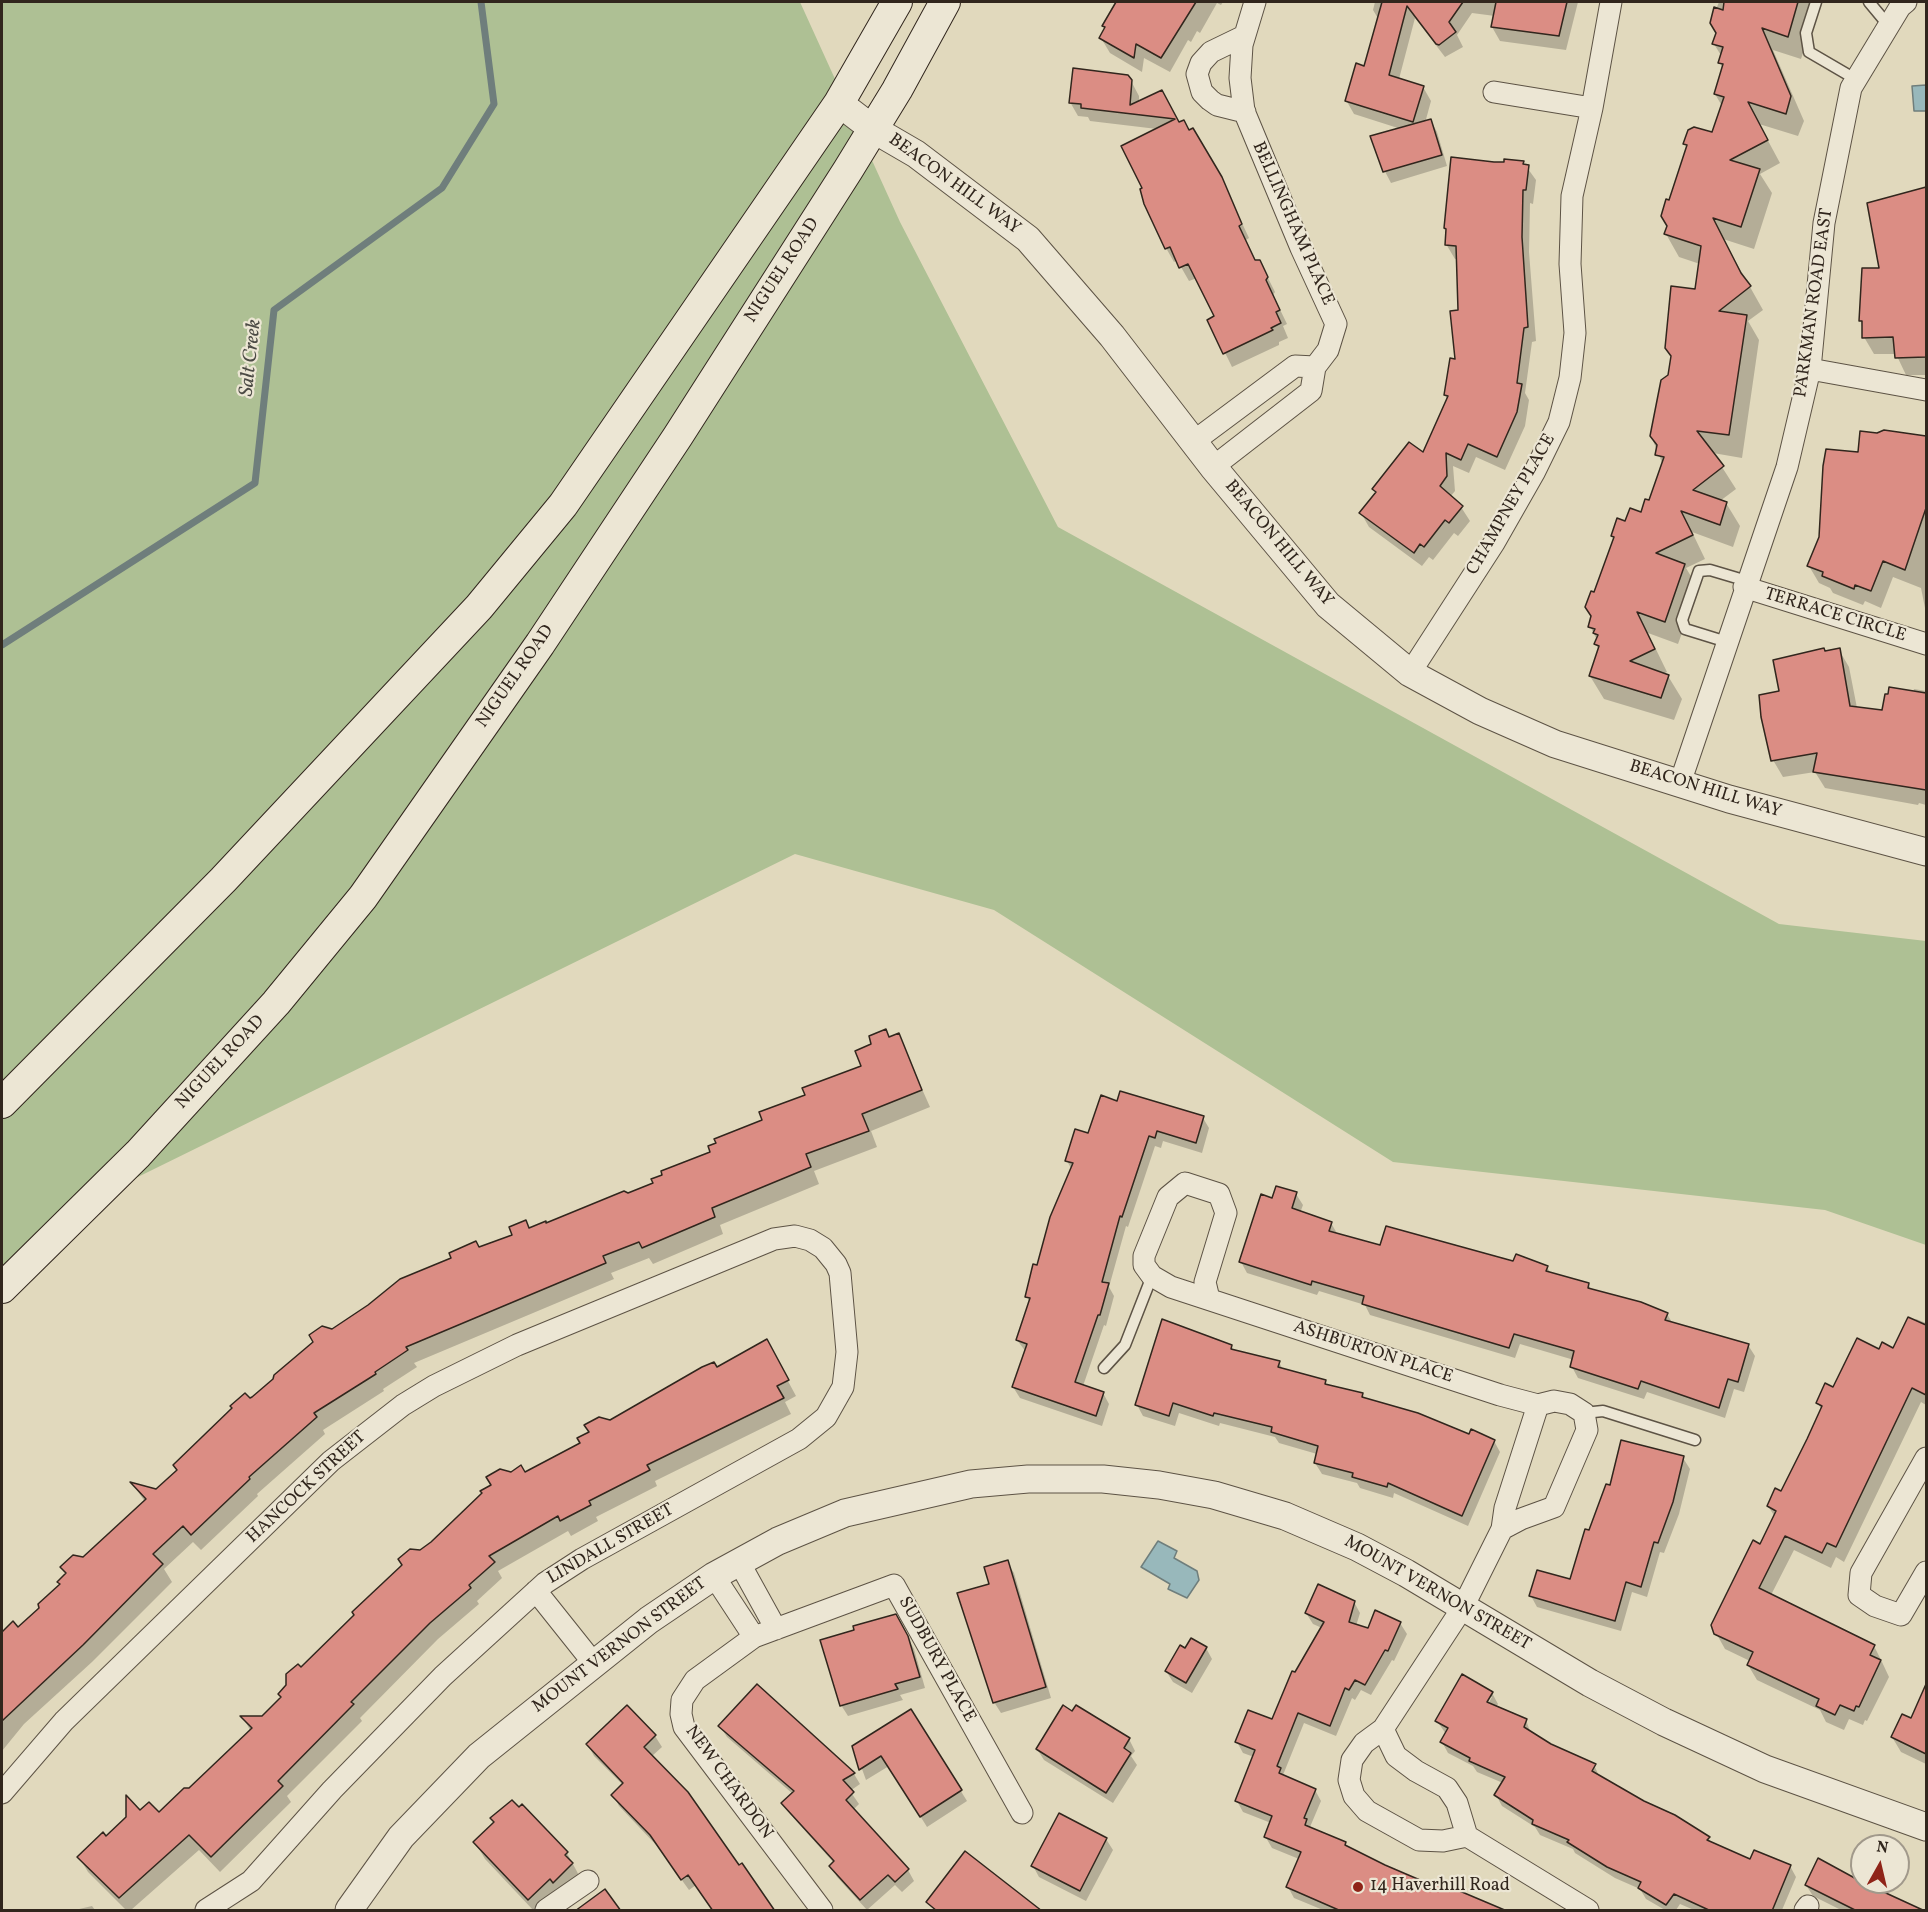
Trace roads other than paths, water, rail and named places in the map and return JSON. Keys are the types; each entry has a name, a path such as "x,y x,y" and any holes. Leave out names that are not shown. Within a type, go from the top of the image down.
{"main road":[{"path":"2,1103 223,880 479,608 563,505 840,103 897,2"},
{"name":"NIGUEL ROAD","path":"2,1288 138,1154 276,1003 363,897 540,644 678,436 873,129 945,2"}],"street":[{"name":"BELLINGHAM PLACE","path":"1213,467 1311,391 1315,367 1328,350 1336,324 1296,237 1245,112 1240,78 1244,36 1255,2"},
{"name":"CHAMPNEY PLACE","path":"1410,673 1494,543 1535,471 1559,422 1570,378 1575,333 1570,264 1572,196 1592,108 1611,2"},
{"name":"PARKMAN ROAD EAST","path":"1680,783 1745,584 1787,467 1810,369 1824,223 1851,88 1906,2"},
{"path":"1244,36 1211,52 1201,63 1197,74 1202,92 1210,100 1217,105 1245,112"},
{"path":"1494,92 1592,108"},
{"name":"BEACON HILL WAY","path":"840,103 873,129 916,154 1028,238 1112,336 1213,467 1328,605 1410,673 1480,711 1556,744 1680,783 1926,852"},
{"path":"1193,442 1295,366 1315,367"},
{"path":"1810,369 1926,390"},
{"name":"TERRACE CIRCLE","path":"1745,584 1926,644"},
{"path":"1152,1276 1144,1265 1144,1256 1168,1197 1185,1183 1219,1194 1226,1213 1205,1282 1209,1299"},
{"name":"HANCOCK STREET","path":"2,1793 64,1721 323,1469 403,1405 463,1371 517,1345 774,1239 795,1236 815,1242"},
{"name":"LINDALL STREET","path":"206,1911 251,1881 332,1790 443,1676 536,1591 582,1559 799,1439 826,1417 843,1387 847,1353 840,1273 830,1255 815,1242"},
{"name":"ASHBURTON PLACE","path":"1152,1276 1171,1287 1538,1405 1554,1401 1570,1404 1584,1413"},
{"path":"1467,1836 1443,1842 1419,1840 1367,1810 1354,1796 1349,1780 1352,1760 1364,1743 1383,1729 1463,1607 1502,1529 1505,1508 1538,1405"},
{"path":"1502,1529 1521,1518 1554,1507 1587,1430 1584,1413"},
{"path":"1926,1458 1861,1573 1859,1595 1875,1606 1901,1615 1926,1572"},
{"name":"MOUNT VERNON STREET","path":"349,1911 401,1837 453,1781 508,1731 595,1665 649,1620 714,1576 778,1541 845,1513 936,1490 971,1484 1028,1479 1103,1479 1159,1485 1214,1495 1286,1516 1357,1547 1590,1683 1714,1746 1765,1769 1926,1827"},
{"path":"739,1562 776,1629"},
{"path":"714,1576 754,1637"},
{"name":"SUDBURY PLACE","path":"754,1637 894,1585 1022,1813"},
{"path":"536,1591 595,1665"},
{"name":"NEW CHARDON","path":"754,1637 695,1680 682,1700 681,1714 684,1726 822,1911"},
{"path":"1383,1729 1396,1756 1416,1772 1447,1788 1457,1803 1467,1836 1588,1911"},
{"path":"546,1911 588,1881"}],"lane":[{"path":"1816,2 1806,33 1809,52 1857,80"},
{"path":"1869,2 1889,26"},
{"path":"1727,642 1684,629 1683,620 1699,571 1710,570 1745,584"},
{"path":"1104,1368 1125,1345 1152,1276"},
{"path":"1584,1413 1603,1411 1695,1440"}],"water":[{"path":"1926,85 1926,111 1914,111 1912,86"},
{"path":"1158,1541 1177,1551 1174,1558 1197,1571 1199,1580 1187,1598 1168,1589 1170,1584 1141,1567"}],"waterway":[{"name":"Salt Creek","path":"2,645 255,483 274,310 442,188 494,104 481,2"}],"place":[{"name":"14 Haverhill Road","path":"1358,1887"}]}
